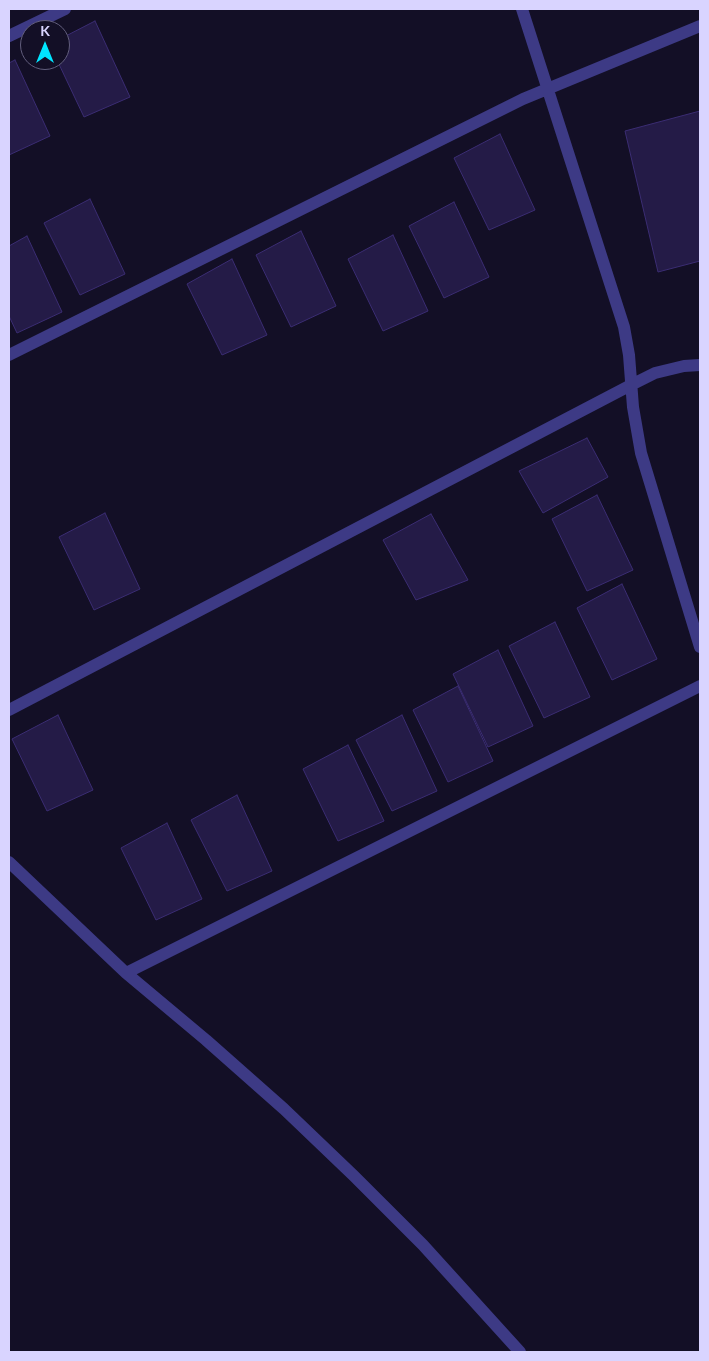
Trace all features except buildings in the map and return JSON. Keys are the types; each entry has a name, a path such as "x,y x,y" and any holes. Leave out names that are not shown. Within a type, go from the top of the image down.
{"street":[{"path":"9,36 65,9"},
{"path":"522,9 624,327 629,355 636,429 641,454 700,647"},
{"path":"9,355 523,99 700,26"},
{"path":"9,710 655,373 684,366 700,365"},
{"path":"126,974 700,686"},
{"path":"9,862 126,974 284,1109 354,1176 423,1245 520,1352"}]}
